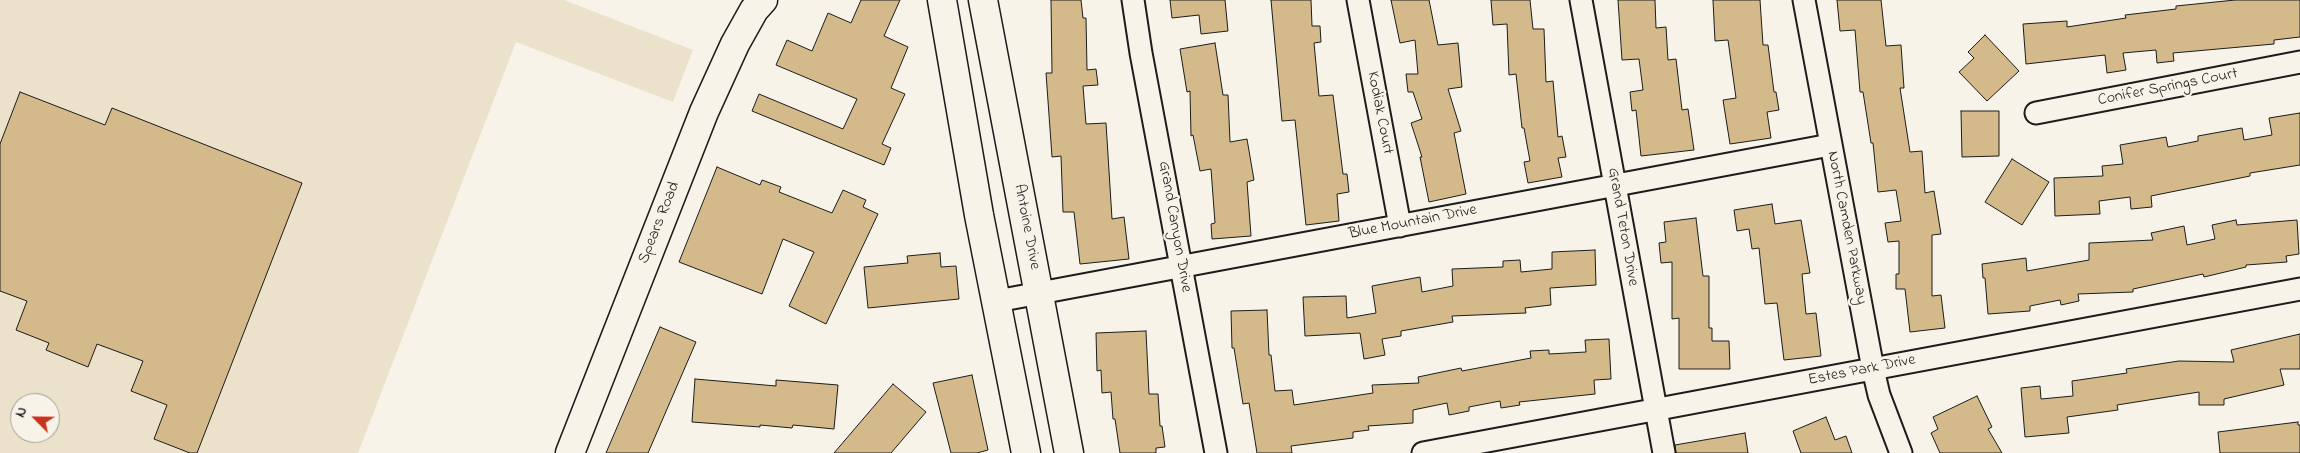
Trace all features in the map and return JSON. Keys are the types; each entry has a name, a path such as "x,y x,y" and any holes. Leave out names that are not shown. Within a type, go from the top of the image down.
{"main road":[{"name":"Spears Road","path":"570,453 704,112 735,44 754,10 763,0"},
{"path":"942,0 962,120 1026,453"},
{"name":"Antoine Drive","path":"984,0 1069,453"}],"street":[{"name":"Grand Canyon Drive","path":"1134,0 1140,53 1216,453"},
{"name":"Kodiak Court","path":"1358,0 1400,226"},
{"name":"Grand Teton Drive","path":"1581,0 1664,453"},
{"name":"North Camden Parkway","path":"1804,0 1873,369 1879,395 1901,453"},
{"name":"Conifer Springs Court","path":"2036,113 2300,62"},
{"name":"Blue Mountain Drive","path":"997,301 1830,145"},
{"name":"Estes Park Drive","path":"1436,452 2300,289"}],"shaded area":[{"path":"0,0 564,0 693,50 673,102 516,42 358,453 0,453"}],"building":[{"path":"861,0 900,0 884,36 908,47 891,88 905,94 882,144 891,148 884,165 752,111 759,94 843,129 857,99 776,65 787,40 812,51 828,13 851,23"},
{"path":"1051,0 1081,0 1083,18 1086,18 1087,70 1096,69 1098,85 1083,86 1086,124 1106,123 1112,219 1124,217 1129,259 1080,264 1074,212 1063,212 1061,156 1052,157 1046,73 1052,73"},
{"path":"1170,0 1225,0 1228,31 1201,34 1199,15 1172,18"},
{"path":"1271,0 1311,0 1312,26 1320,26 1321,42 1314,43 1319,96 1333,95 1343,174 1347,174 1349,192 1337,194 1339,221 1306,225 1295,120 1282,121"},
{"path":"1391,0 1429,0 1438,45 1458,43 1462,87 1448,89 1461,131 1454,133 1466,194 1429,202 1420,157 1422,157 1411,123 1422,119 1413,92 1408,92 1406,74 1418,74 1415,40 1400,43"},
{"path":"1491,0 1530,0 1533,29 1544,29 1546,82 1553,81 1558,137 1562,136 1566,157 1558,158 1562,177 1528,183 1524,162 1530,161 1524,128 1522,128 1516,74 1509,75 1507,24 1493,25"},
{"path":"1618,0 1655,0 1656,28 1666,27 1668,60 1676,59 1682,110 1688,109 1694,150 1641,156 1636,110 1632,111 1630,92 1643,90 1639,59 1622,60"},
{"path":"1713,0 1760,0 1763,45 1768,45 1774,92 1776,92 1779,110 1767,112 1771,138 1730,144 1723,100 1736,98 1728,40 1715,41"},
{"path":"1837,0 1881,0 1886,46 1901,45 1904,88 1900,88 1910,152 1922,151 1925,193 1934,191 1941,234 1932,235 1932,296 1941,295 1945,328 1910,332 1905,289 1896,289 1896,274 1899,274 1899,241 1888,242 1885,223 1901,221 1896,190 1878,192 1873,143 1871,143 1863,92 1860,92 1855,30 1840,31"},
{"path":"2235,0 2300,0 2300,37 2274,40 2274,44 2173,53 2174,61 2157,63 2156,50 2123,53 2126,70 2107,73 2105,55 2026,64 2023,24 2067,21 2067,27 2126,18 2125,15 2176,9 2176,6"},
{"path":"1985,35 2019,71 1987,101 1959,72 1974,58 1968,52"},
{"path":"1215,43 1223,95 1228,95 1230,142 1247,139 1254,180 1247,182 1251,236 1212,239 1211,224 1215,223 1211,169 1200,171 1193,135 1191,136 1190,91 1187,92 1180,49"},
{"path":"20,92 105,125 112,108 302,183 197,453 190,453 154,439 167,405 131,391 143,361 97,344 88,367 46,350 49,343 16,330 27,301 0,291 0,144"},
{"path":"1961,111 1999,111 1999,156 1962,157"},
{"path":"2300,113 2300,165 2250,173 2250,176 2151,196 2152,207 2131,209 2130,197 2099,201 2100,214 2055,216 2054,178 2103,176 2102,166 2123,164 2120,145 2166,137 2168,147 2198,141 2198,136 2242,128 2244,140 2272,135 2269,118"},
{"path":"2012,159 2049,182 2022,225 1985,202"},
{"path":"717,167 760,185 762,180 781,187 779,192 832,213 843,190 866,200 863,207 878,214 826,324 789,306 814,252 783,239 762,294 679,262"},
{"path":"1772,204 1775,224 1801,220 1810,273 1802,274 1806,314 1816,313 1821,356 1784,360 1777,303 1765,304 1759,248 1752,249 1749,229 1737,231 1734,210"},
{"path":"1696,218 1703,276 1709,276 1709,328 1712,328 1712,341 1729,341 1730,369 1679,369 1679,318 1672,319 1672,262 1661,263 1659,243 1666,242 1664,222"},
{"path":"2236,220 2237,225 2297,220 2299,254 2286,256 2287,262 2246,265 2246,267 2204,277 2203,274 2133,289 2133,292 2078,294 2079,301 2061,305 2060,300 2030,306 2030,311 1988,314 1982,264 2026,258 2027,271 2089,260 2089,243 2153,240 2151,233 2184,226 2187,245 2215,239 2212,225"},
{"path":"1595,250 1596,285 1550,288 1551,305 1525,308 1526,313 1452,316 1453,322 1401,331 1401,336 1382,339 1385,355 1364,359 1360,333 1305,336 1303,297 1346,296 1347,318 1376,313 1372,286 1420,277 1422,292 1453,286 1452,269 1503,267 1503,261 1520,260 1521,272 1552,269 1552,252"},
{"path":"940,253 941,267 956,266 959,299 868,308 864,267 908,263 907,256"},
{"path":"1267,310 1269,355 1271,355 1275,391 1292,390 1294,405 1373,393 1372,385 1419,383 1418,377 1461,368 1462,371 1531,358 1530,351 1549,350 1549,354 1586,352 1585,340 1609,339 1611,379 1594,380 1595,394 1519,402 1520,405 1501,408 1500,401 1469,407 1469,411 1449,415 1447,403 1413,410 1413,423 1368,426 1369,430 1353,432 1353,438 1291,446 1292,453 1257,453 1249,403 1243,404 1234,348 1232,348 1231,311"},
{"path":"660,327 696,342 648,453 606,453"},
{"path":"1146,331 1149,394 1158,394 1160,426 1162,426 1165,447 1156,448 1156,453 1120,453 1115,419 1113,419 1111,392 1102,393 1101,370 1097,371 1096,333"},
{"path":"2300,334 2300,369 2280,369 2284,385 2224,399 2224,405 2199,405 2199,392 2117,405 2118,410 2067,417 2069,433 2025,437 2021,388 2040,386 2041,399 2073,396 2072,381 2127,373 2126,369 2179,361 2234,362 2231,350"},
{"path":"972,375 988,450 977,453 951,453 933,383"},
{"path":"695,379 776,386 776,380 838,385 834,429 793,425 792,428 692,422"},
{"path":"893,384 926,412 891,453 834,453"},
{"path":"1977,396 1992,427 1988,429 2002,453 1940,453 1931,433 1938,429 1933,417"},
{"path":"1826,417 1835,440 1846,436 1852,453 1801,453 1793,431"},
{"path":"2298,422 2298,425 2300,425 2300,453 2220,453 2218,432"},
{"path":"1745,433 1748,453 1676,453 1675,445"}]}
